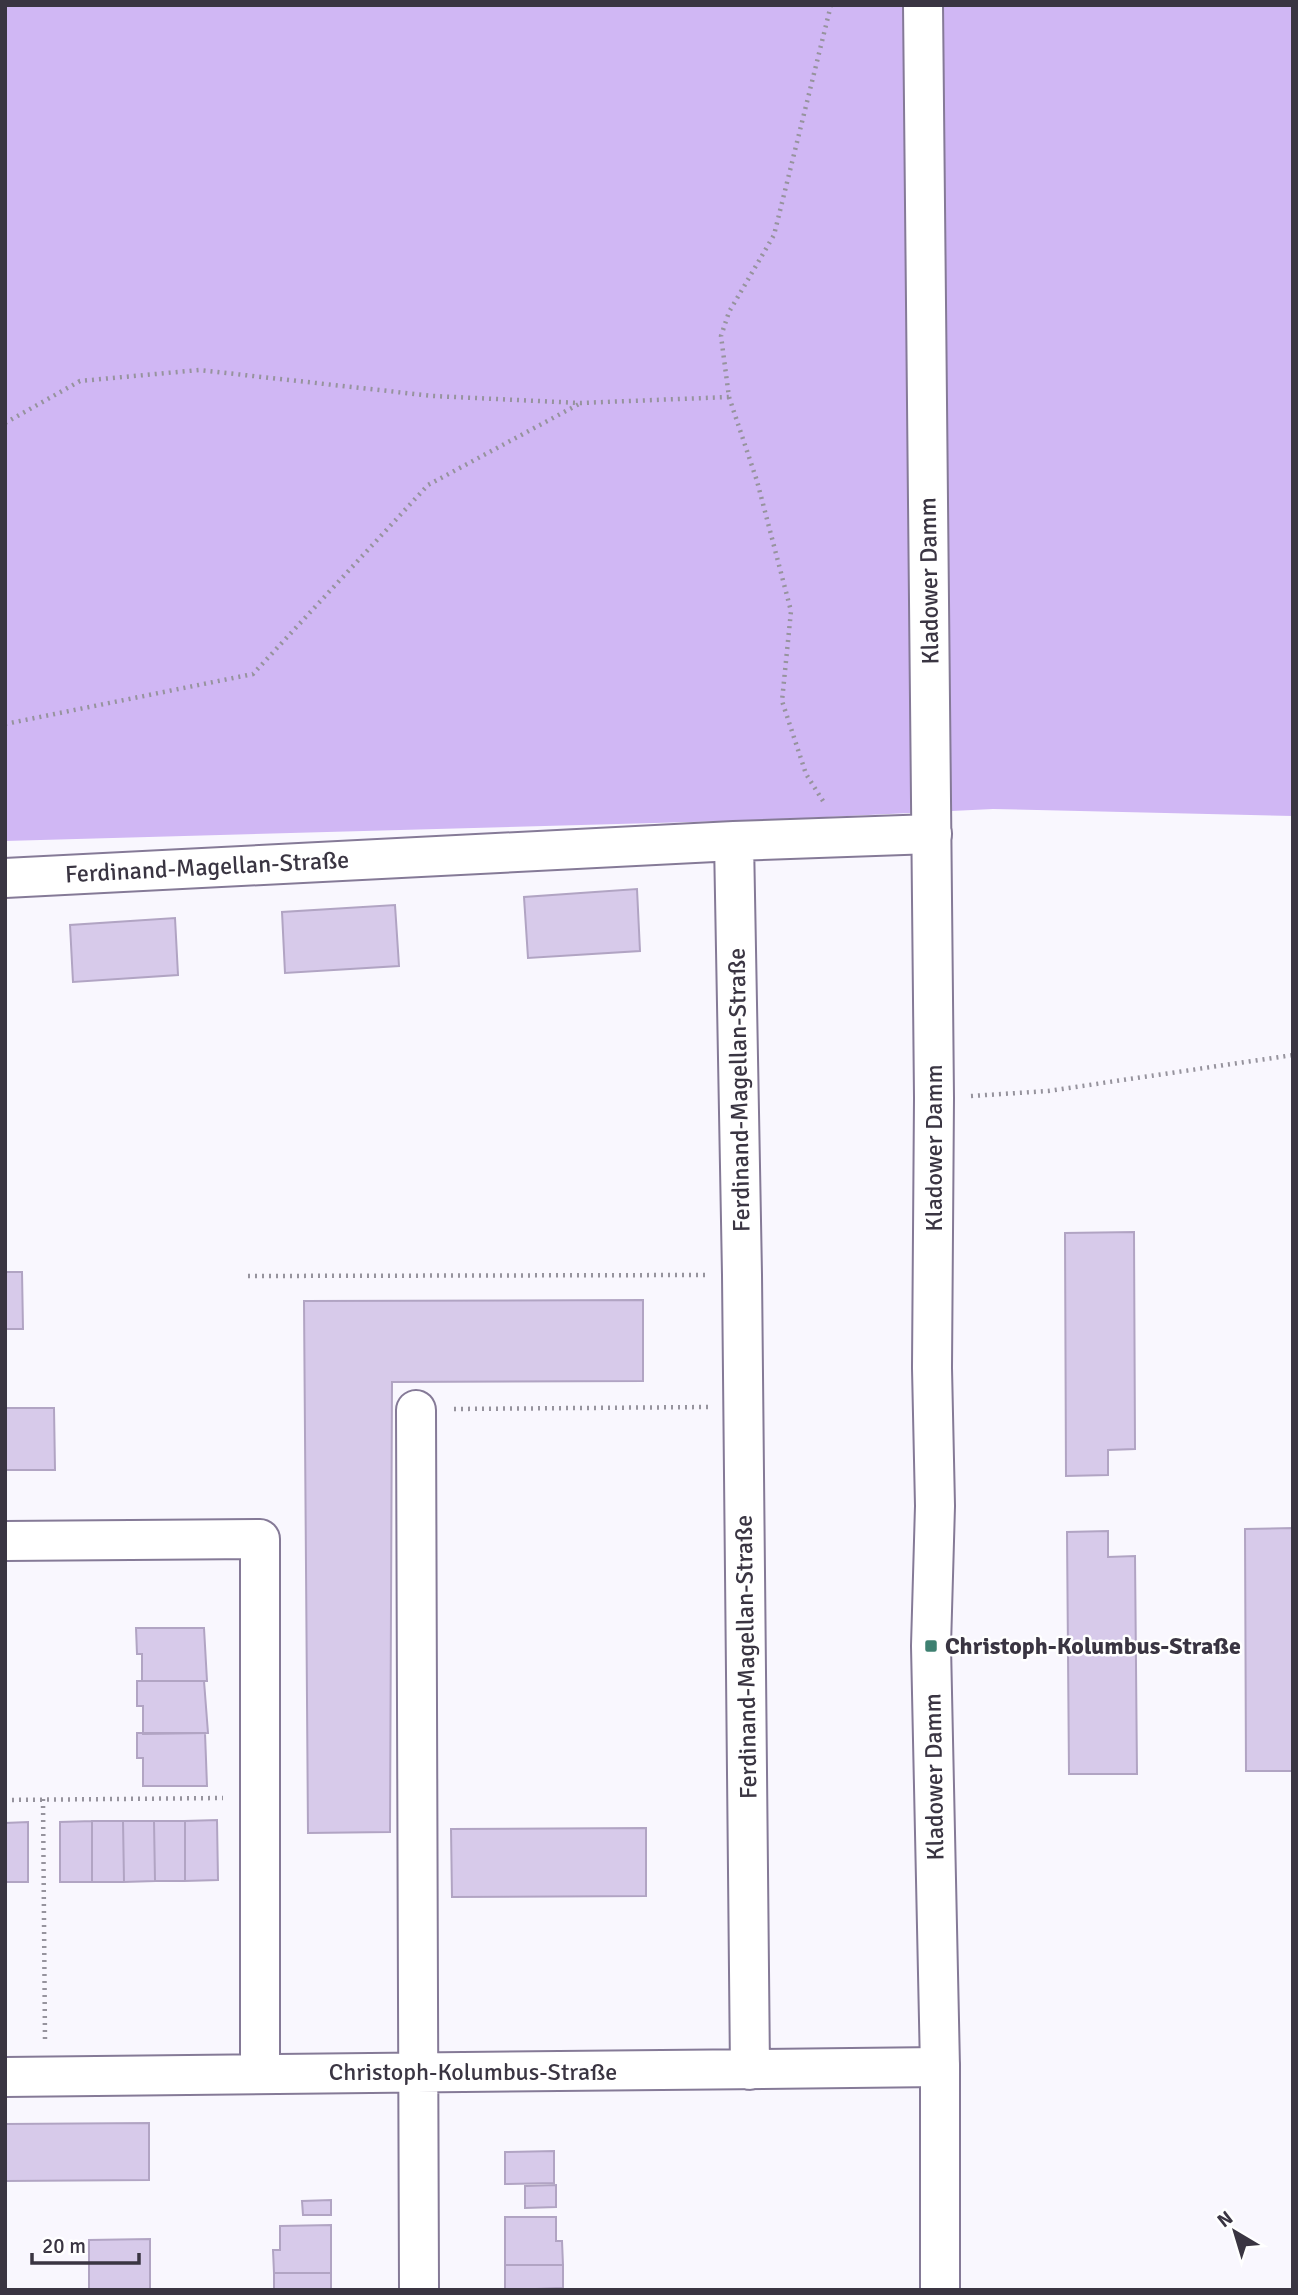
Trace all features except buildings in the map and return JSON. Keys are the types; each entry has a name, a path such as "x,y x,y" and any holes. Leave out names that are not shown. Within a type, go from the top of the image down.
{"street":[{"name":"Kladower Damm","path":"923,5 934,1098 932,1368 935,1506 931,1646 940,2067 940,2290"},
{"path":"734,841 932,834"},
{"name":"Ferdinand-Magellan-Straße","path":"5,878 734,841 743,1275 750,2070"},
{"path":"416,1410 419,2290"},
{"path":"5,1541 260,1539 260,2074"},
{"name":"Christoph-Kolumbus-Straße","path":"5,2077 940,2067"}],"path":[{"path":"831,5 774,235 729,312 721,336 729,397 757,481 791,611 782,701 806,774 846,837"},
{"path":"5,423 80,381 199,370 433,396 580,403 729,397"},
{"path":"5,724 253,674 428,485 580,403"},
{"path":"934,1098 1048,1091 1293,1055"},
{"path":"247,1276 743,1275"},
{"path":"416,1410 744,1407"},
{"path":"5,1800 231,1798"},
{"path":"43,1799 45,2052"}],"shaded area":[{"path":"5,5 1293,5 1293,816 993,809 764,820 5,841"}],"place":[{"name":"Christoph-Kolumbus-Straße","path":"931,1646"}]}
